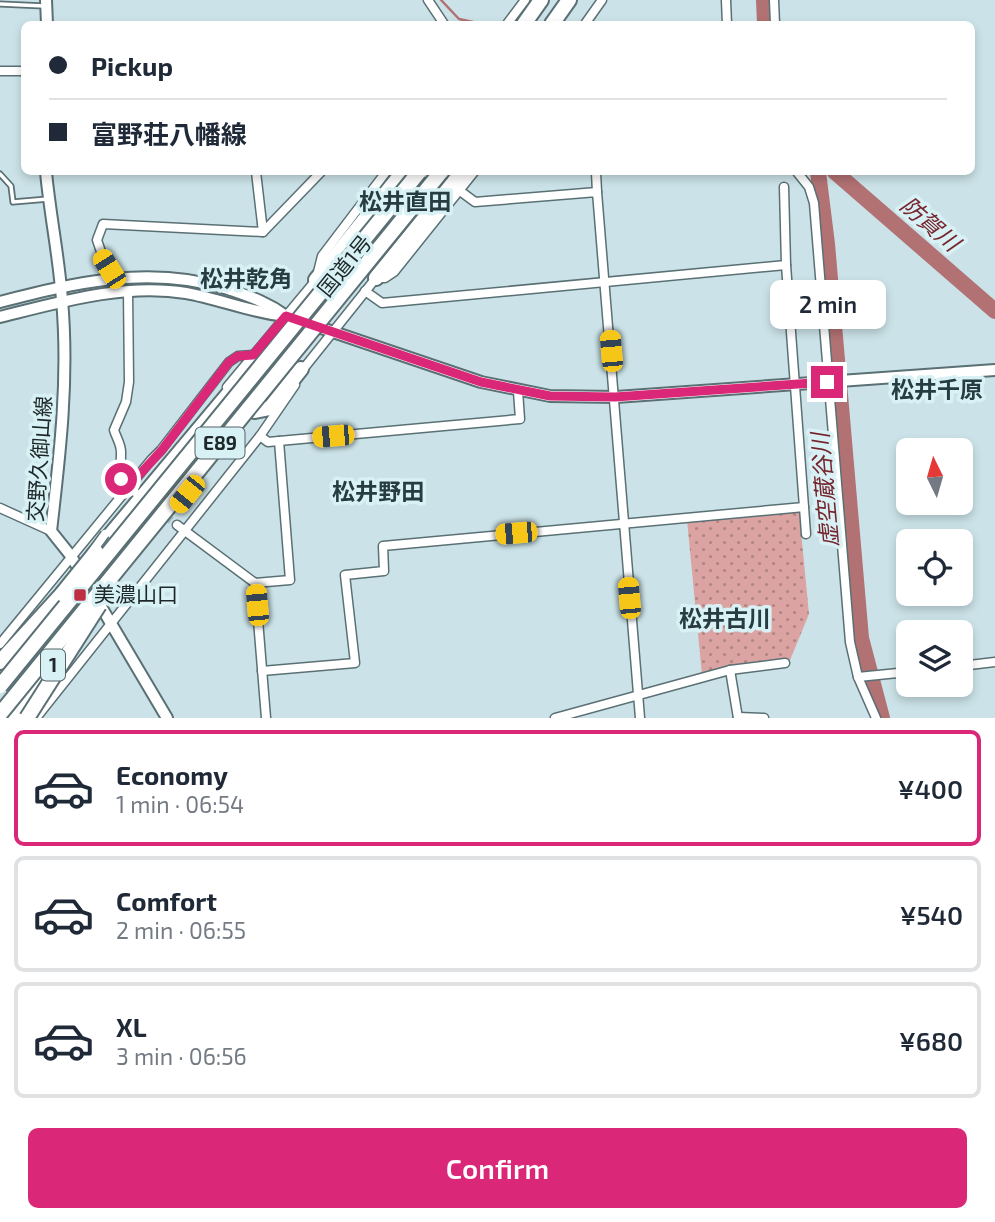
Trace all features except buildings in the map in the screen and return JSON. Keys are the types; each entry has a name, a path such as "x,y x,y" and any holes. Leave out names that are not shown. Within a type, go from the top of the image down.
{"highway":[{"path":"526,21 541,0"},
{"path":"535,21 549,0"},
{"path":"554,21 569,0"},
{"path":"564,21 578,0"},
{"path":"316,280 400,175"},
{"name":"国道1号","path":"0,662 62,594 409,175"},
{"name":"E89","path":"0,686 417,175"},
{"name":"E89","path":"0,714 439,175"},
{"name":"国道1号","path":"21,715 118,578 447,175"},
{"path":"376,278 459,175"},
{"path":"258,408 270,408 301,369"},
{"path":"21,715 133,551"}],"main road":[{"path":"46,3 47,21"},
{"name":"交野久御山線","path":"46,175 61,286 65,372 63,428 51,531 71,556 167,718"},
{"path":"0,302 61,286 110,278 185,278 267,301 286,316"},
{"path":"0,317 62,301 128,291 184,293 258,313 286,316 434,368 518,391 550,396 615,397 995,370"}],"street":[{"path":"428,0 442,21"},
{"path":"509,21 525,0"},
{"path":"587,21 602,0"},
{"path":"726,0 727,21"},
{"path":"774,0 775,21"},
{"path":"0,71 21,71"},
{"path":"256,175 263,232"},
{"path":"110,278 99,254 97,240 103,224 263,232 318,175"},
{"path":"62,594 105,534 316,280 322,256 384,175"},
{"path":"36,718 113,624 181,528 260,436 288,398 301,369 376,278 385,278 394,272 456,188 471,175"},
{"path":"596,175 640,718"},
{"path":"799,175 809,187 814,204 850,642 858,677 876,718"},
{"path":"784,187 786,265 806,534"},
{"path":"456,188 475,202 597,192"},
{"path":"365,291 382,303 786,265"},
{"path":"128,291 129,382 126,402 114,430 121,453 119,471 132,489"},
{"path":"0,644 71,556 132,489 229,362 238,356 253,355"},
{"path":"260,436 268,442 520,419 518,391"},
{"path":"181,528 255,583 290,580 279,441"},
{"path":"262,671 355,663 345,575 384,571 383,545 804,507"},
{"path":"0,508 51,531"},
{"path":"255,583 266,718"},
{"path":"973,665 995,662"},
{"path":"555,718 730,670 785,663"},
{"path":"730,670 738,717 764,718"},
{"path":"858,677 896,673"}],"lane":[{"path":"0,4 46,3"},
{"path":"0,174 11,186 13,202 48,199"}],"shaded area":[{"path":"799,511 809,614 788,665 702,675 687,520"}],"waterway":[{"path":"441,0 459,19 468,21"},
{"name":"防賀川","path":"764,0 765,21"},
{"name":"虚空蔵谷川","path":"818,175 827,244 861,638 882,718"},
{"name":"防賀川","path":"838,175 995,311"}],"tunnel":[{"path":"146,501 177,525"}],"place":[{"name":"美濃山口","path":"80,595"}],"district":[{"name":"松井直田","path":"405,202"},
{"name":"松井乾角","path":"246,279"},
{"name":"松井千原","path":"937,390"},
{"name":"松井野田","path":"378,492"},
{"name":"松井古川","path":"725,619"}],"route":[{"path":"121,479 129,486 162,450 229,362 238,356 253,355 286,316 481,382 550,396 615,397 827,382"}]}
